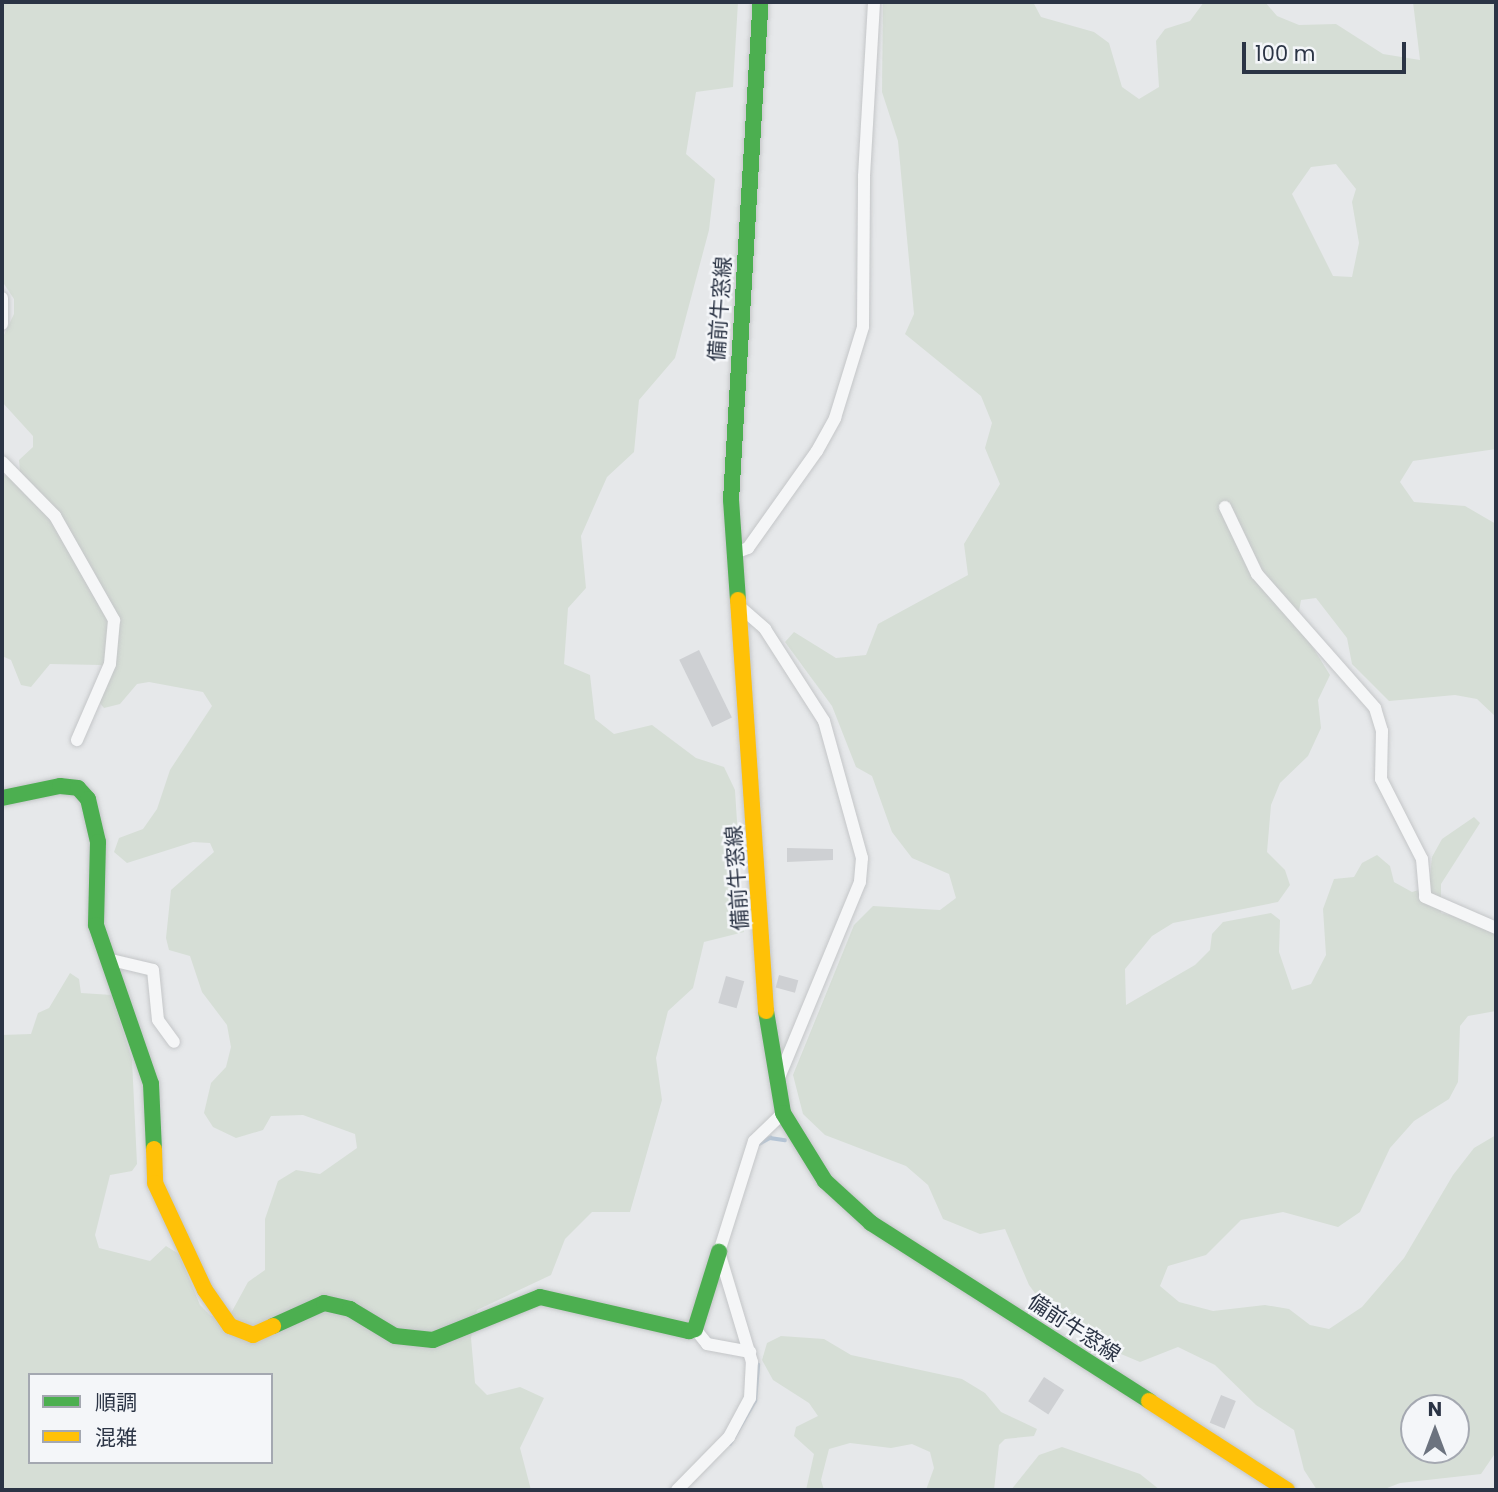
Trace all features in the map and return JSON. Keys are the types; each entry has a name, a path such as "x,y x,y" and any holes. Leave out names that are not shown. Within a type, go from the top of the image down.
{"main road":[{"name":"備前牛窓線","path":"761,2 733,427 735,553 775,1089 783,1113 825,1181 871,1223 1287,1490"},
{"path":"2,798 60,786 78,788 88,799 99,842 96,925 151,1084 161,1200 205,1290 230,1326 253,1335 324,1303 351,1309 395,1336 433,1340 540,1297 662,1326 695,1329 719,1252"}],"street":[{"path":"735,553 748,548 817,451 835,418 863,327 864,176 874,2"},
{"path":"2,298 2,324"},
{"path":"2,462 55,516 114,620 110,663 76,740"},
{"path":"1225,508 1258,574 1376,708 1382,731 1381,779 1422,859 1425,898 1496,928"},
{"path":"739,606 765,629 824,721 862,858 860,882 775,1089"},
{"path":"107,959 153,970 158,1020 174,1042"},
{"path":"677,1490 738,1426 750,1398 750,1352 719,1252 754,1141 783,1113"},
{"path":"695,1329 707,1344 750,1352"}],"shaded area":[{"path":"2,2 738,2 733,87 696,92 686,154 715,179 709,230 675,358 639,400 634,452 607,477 581,536 586,588 568,608 564,664 590,675 595,719 614,734 652,725 696,758 724,767 735,790 744,932 704,942 693,988 668,1011 656,1058 662,1100 630,1212 592,1212 565,1239 551,1275 477,1310 471,1338 475,1383 487,1395 520,1387 544,1398 520,1448 531,1490 2,1490 2,1035 31,1034 38,1013 49,1008 70,973 79,979 81,993 112,995 132,1060 137,1164 132,1171 110,1175 95,1235 99,1248 150,1261 166,1246 179,1254 200,1305 211,1316 230,1315 248,1282 265,1270 265,1219 278,1181 296,1170 320,1174 357,1148 355,1134 303,1115 271,1116 263,1130 236,1138 213,1127 204,1113 211,1083 226,1067 231,1047 227,1025 202,992 190,956 169,950 166,938 171,890 214,852 210,843 193,842 127,863 114,852 119,838 143,829 157,809 170,770 212,706 203,692 149,682 137,684 120,704 104,708 99,702 108,674 101,665 50,664 31,687 21,685 11,660 2,656 2,473 12,480 20,471 19,460 33,447 33,436 2,402 2,339 14,314 14,299 2,281"},
{"path":"883,2 1033,2 1041,17 1094,32 1109,43 1122,87 1139,99 1159,87 1156,41 1165,29 1190,21 1204,2 1265,2 1277,16 1299,25 1336,24 1383,54 1420,60 1413,2 1496,2 1496,449 1413,461 1400,482 1414,502 1465,506 1496,524 1496,717 1477,699 1455,695 1389,701 1352,664 1347,638 1316,598 1301,600 1297,622 1330,675 1318,700 1321,728 1308,756 1280,783 1271,805 1267,852 1285,870 1290,885 1278,902 1173,923 1152,936 1125,969 1126,1005 1195,965 1210,950 1212,934 1223,922 1271,913 1280,920 1279,952 1292,990 1311,984 1326,955 1323,909 1334,879 1354,877 1362,863 1377,855 1390,866 1394,882 1412,892 1429,887 1432,857 1442,839 1474,817 1480,823 1441,884 1441,913 1492,925 1496,918 1496,1011 1468,1016 1460,1026 1458,1082 1449,1099 1414,1121 1390,1148 1360,1212 1338,1227 1283,1212 1241,1220 1206,1255 1168,1266 1160,1286 1179,1302 1213,1311 1265,1305 1289,1309 1310,1325 1329,1329 1362,1307 1404,1258 1453,1175 1474,1148 1496,1135 1496,1452 1481,1474 1400,1483 1382,1490 1317,1490 1304,1470 1294,1430 1256,1405 1215,1365 1178,1347 1140,1362 1090,1341 1049,1312 1029,1285 1005,1229 980,1234 943,1219 928,1185 906,1166 825,1135 803,1114 793,1075 854,925 873,906 940,910 956,898 949,874 912,858 892,832 872,776 856,767 832,706 785,642 794,632 836,658 866,655 878,624 968,575 964,544 1000,484 985,448 992,423 981,396 905,334 914,314 898,141 882,92","holes":["1336,164 1356,189 1352,202 1359,243 1352,277 1333,276 1292,194 1311,167"]},
{"path":"781,1336 824,1339 851,1355 962,1379 985,1393 1001,1412 1037,1429 1034,1436 1005,1439 999,1445 994,1490 926,1490 934,1468 930,1452 912,1444 891,1448 850,1443 829,1449 821,1480 824,1490 806,1490 814,1454 794,1436 796,1427 818,1416 809,1403 773,1380 762,1360 767,1343"},
{"path":"1062,1447 1140,1474 1160,1490 1011,1490 1039,1455"}],"building":[{"path":"699,650 732,717 712,727 679,660"},
{"path":"787,848 833,849 833,860 787,862"},
{"path":"779,975 798,980 795,993 776,988"},
{"path":"726,976 744,981 737,1008 718,1003"},
{"path":"1044,1377 1064,1390 1048,1414 1028,1401"},
{"path":"1221,1395 1236,1401 1225,1429 1210,1423"}],"waterway":[{"path":"759,1144 770,1138 785,1140"},
{"path":"730,1444 755,1401 758,1365"}],"traffic: fast":[{"path":"738,600 731,500 761,2"},
{"path":"2,798 60,786 78,788 88,799 98,842 96,925 151,1084 154,1149"},
{"path":"766,1011 783,1113 825,1181 871,1223 1149,1401"},
{"path":"273,1326 324,1303 350,1309 395,1336 433,1340 540,1297 689,1331 695,1329 719,1252"}],"traffic: slow":[{"path":"738,600 766,1011"},
{"path":"154,1149 155,1183 205,1290 230,1326 253,1335 273,1326"},
{"path":"1149,1401 1287,1490"}]}
